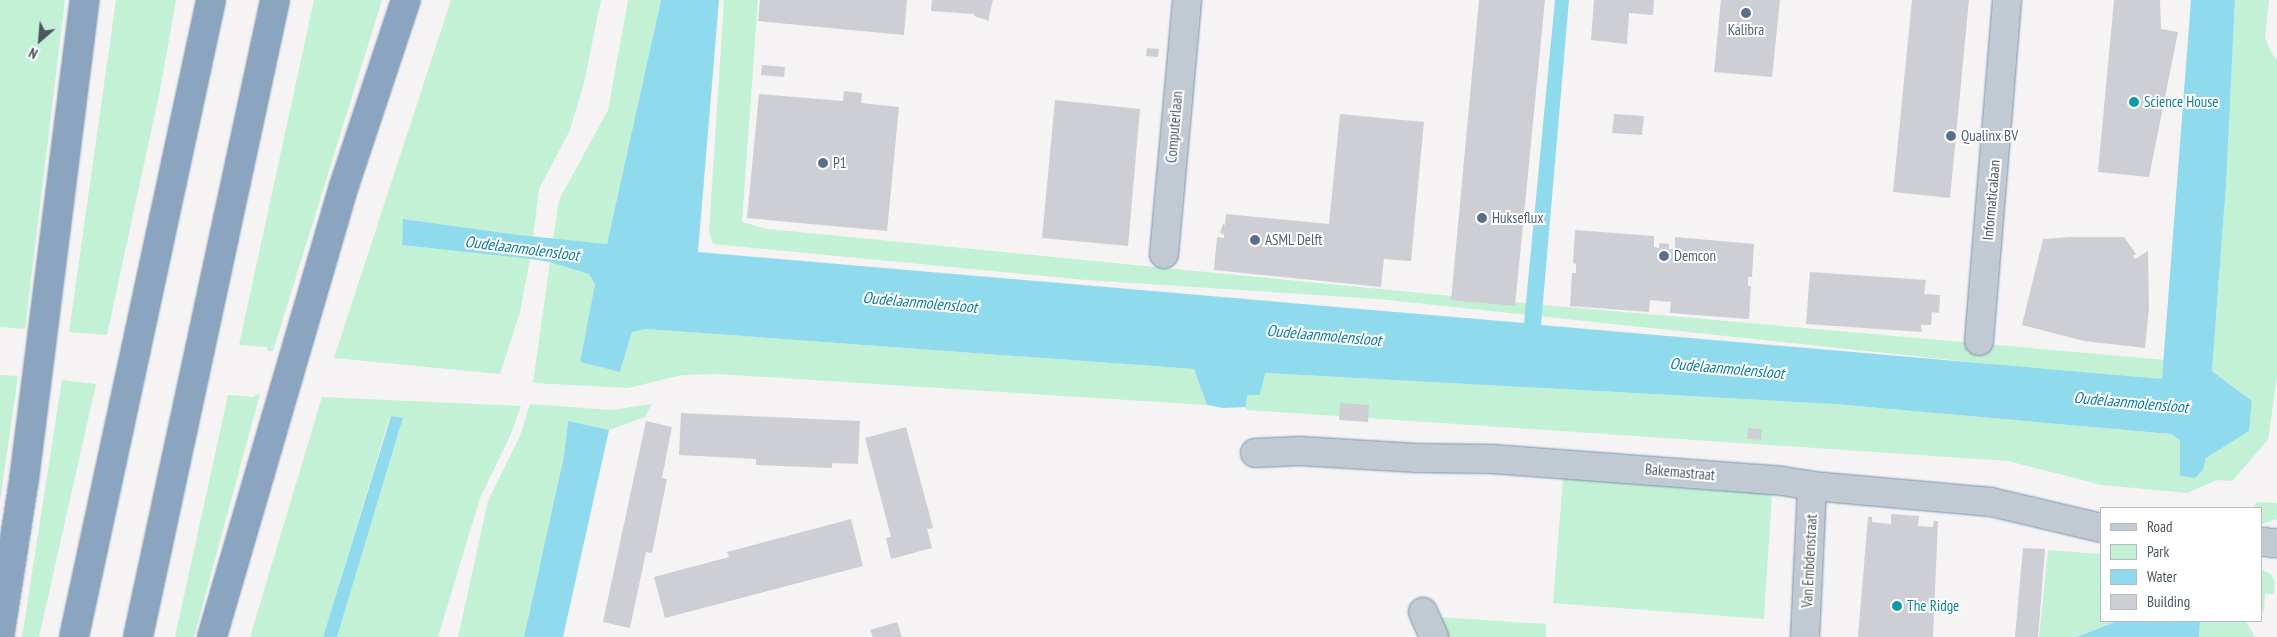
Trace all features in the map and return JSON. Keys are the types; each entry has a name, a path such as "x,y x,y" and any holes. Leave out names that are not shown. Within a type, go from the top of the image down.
{"highway":[{"path":"0,633 24,480 85,0"},
{"path":"74,637 211,0"},
{"path":"138,637 274,0"},
{"path":"212,637 278,406 344,186 406,0"}],"street":[{"name":"Computerlaan","path":"1164,254 1187,0"},
{"name":"Informaticalaan","path":"1979,340 2007,0"},
{"name":"Bakemastraat","path":"1255,453 1300,451 1416,458 1492,459 1782,480 1812,486 1992,502 2100,528"},
{"name":"Van Embdenstraat","path":"1805,637 1812,486"},
{"path":"2262,542 2277,543"},
{"path":"1423,612 1434,637"}],"green space":[{"path":"0,0 65,0 25,329 0,327"},
{"path":"116,0 176,0 160,90 107,335 69,332"},
{"path":"314,0 382,0 273,351 268,351 267,347 239,345"},
{"path":"451,0 601,0 584,83 570,130 539,189 533,237 403,219 402,245 530,259 520,312 500,374 334,358"},
{"path":"628,0 661,0 607,244 553,239 559,200 608,110"},
{"path":"724,0 758,0 742,222 768,229 1533,304 2177,361 2167,383 1379,299 1086,280 713,244 709,232"},
{"path":"2235,0 2269,0 2265,38 2272,54 2277,59 2277,376 2268,440 2232,481 2217,480 2187,493 2102,485 2008,461 1246,410 1247,395 1260,395 1264,373 1834,404 2171,434 2180,440 2180,476 2195,478 2203,470 2206,458 2249,431 2252,401 2212,371 2226,185"},
{"path":"550,262 589,273 595,284 580,362 620,372 632,332 646,329 1194,369 1207,405 718,374 682,375 628,388 533,383"},
{"path":"0,375 18,376 0,501"},
{"path":"62,380 96,384 39,637 22,637"},
{"path":"260,394 194,637 175,637 228,395 254,397"},
{"path":"322,397 521,406 510,436 480,498 438,637 337,637 403,419 390,416 323,637 250,637"},
{"path":"530,404 611,410 652,404 645,417 609,430 568,421 564,456 524,637 458,637 488,501 520,436"},
{"path":"1563,478 1772,492 1764,619 1553,603"},
{"path":"2257,502 2277,503 2277,519 2262,524 2262,507 2254,507"},
{"path":"2048,550 2100,554 2100,622 2114,622 2077,637 2039,637"},
{"path":"2262,570 2271,574 2275,583 2274,594 2265,594 2264,613 2262,610"},
{"path":"1438,617 1546,624 1546,637 1443,637"},
{"path":"2200,622 2247,622 2255,637 2199,637"}],"water":[{"name":"Oudelaanmolensloot","path":"661,0 719,0 698,252 1524,323 1555,0 1569,0 1541,325 2162,379 2191,0 2235,0 2226,185 2212,371 2252,401 2249,431 2206,458 2203,470 2195,478 2180,476 2180,440 2171,434 1834,404 1265,373 1260,395 1247,395 1246,407 1223,408 1207,405 1194,369 646,329 632,332 620,372 580,362 595,284 589,274 550,262 402,245 403,219 519,235 607,244"},
{"path":"391,416 403,418 337,637 323,637"},
{"path":"568,421 609,430 563,637 524,637 564,456"},
{"path":"2114,622 2200,622 2199,637 2077,637"}],"building":[{"path":"760,0 907,0 904,35 758,21"},
{"path":"932,0 993,0 988,22 974,16 974,14 931,11"},
{"path":"1479,0 1545,0 1515,306 1451,300"},
{"path":"1594,0 1654,0 1653,15 1629,13 1627,44 1591,40"},
{"path":"1721,0 1780,0 1772,77 1714,72"},
{"path":"1912,0 1969,0 1950,198 1893,192"},
{"name":"Science House","path":"2114,0 2160,0 2161,29 2178,32 2149,177 2098,172"},
{"path":"1147,48 1159,49 1158,57 1146,56"},
{"path":"762,65 785,67 784,77 761,75"},
{"name":"P1","path":"844,91 862,93 861,103 899,107 887,231 747,218 759,94 843,101"},
{"path":"1055,100 1140,109 1128,246 1042,238"},
{"path":"1340,114 1424,122 1411,261 1384,259 1381,287 1214,270 1217,237 1224,238 1224,235 1220,233 1223,224 1225,225 1226,214 1329,224"},
{"path":"1614,114 1644,116 1642,135 1612,133"},
{"path":"1575,230 1654,236 1654,247 1659,248 1659,243 1669,244 1669,249 1675,249 1675,237 1754,244 1752,277 1748,277 1748,286 1751,286 1749,319 1670,313 1671,302 1650,300 1649,312 1570,306 1572,273 1576,273 1576,264 1573,263"},
{"path":"2124,237 2136,254 2133,256 2135,259 2148,251 2149,308 2145,348 2084,341 2022,325 2043,239"},
{"path":"1810,272 1926,280 1924,294 1940,295 1939,313 1932,312 1931,325 1921,325 1922,332 1806,324"},
{"path":"1340,403 1369,405 1368,422 1339,420"},
{"path":"681,413 860,421 858,464 832,463 832,468 756,465 756,459 679,455"},
{"path":"646,421 672,427 662,478 667,479 652,553 646,552 630,628 603,622"},
{"path":"906,427 933,528 927,529 932,548 891,559 886,538 891,537 865,438"},
{"path":"1748,428 1762,429 1761,440 1747,439"},
{"name":"The Ridge","path":"1891,514 1919,516 1918,526 1933,527 1934,521 1938,521 1933,637 1858,637 1868,517 1872,517 1872,522 1891,524"},
{"path":"851,519 863,566 665,618 654,577 729,557 727,552"},
{"path":"2023,548 2045,549 2038,637 2015,637"},
{"path":"897,622 902,637 873,637 870,630"}],"place":[{"name":"Kalibra","path":"1746,13"},
{"name":"Science House","path":"2134,102"},
{"name":"Qualinx BV","path":"1951,136"},
{"name":"P1","path":"823,163"},
{"name":"Hukseflux","path":"1482,218"},
{"name":"ASML Delft","path":"1255,240"},
{"name":"Demcon","path":"1664,256"},
{"name":"The Ridge","path":"1897,606"}]}
